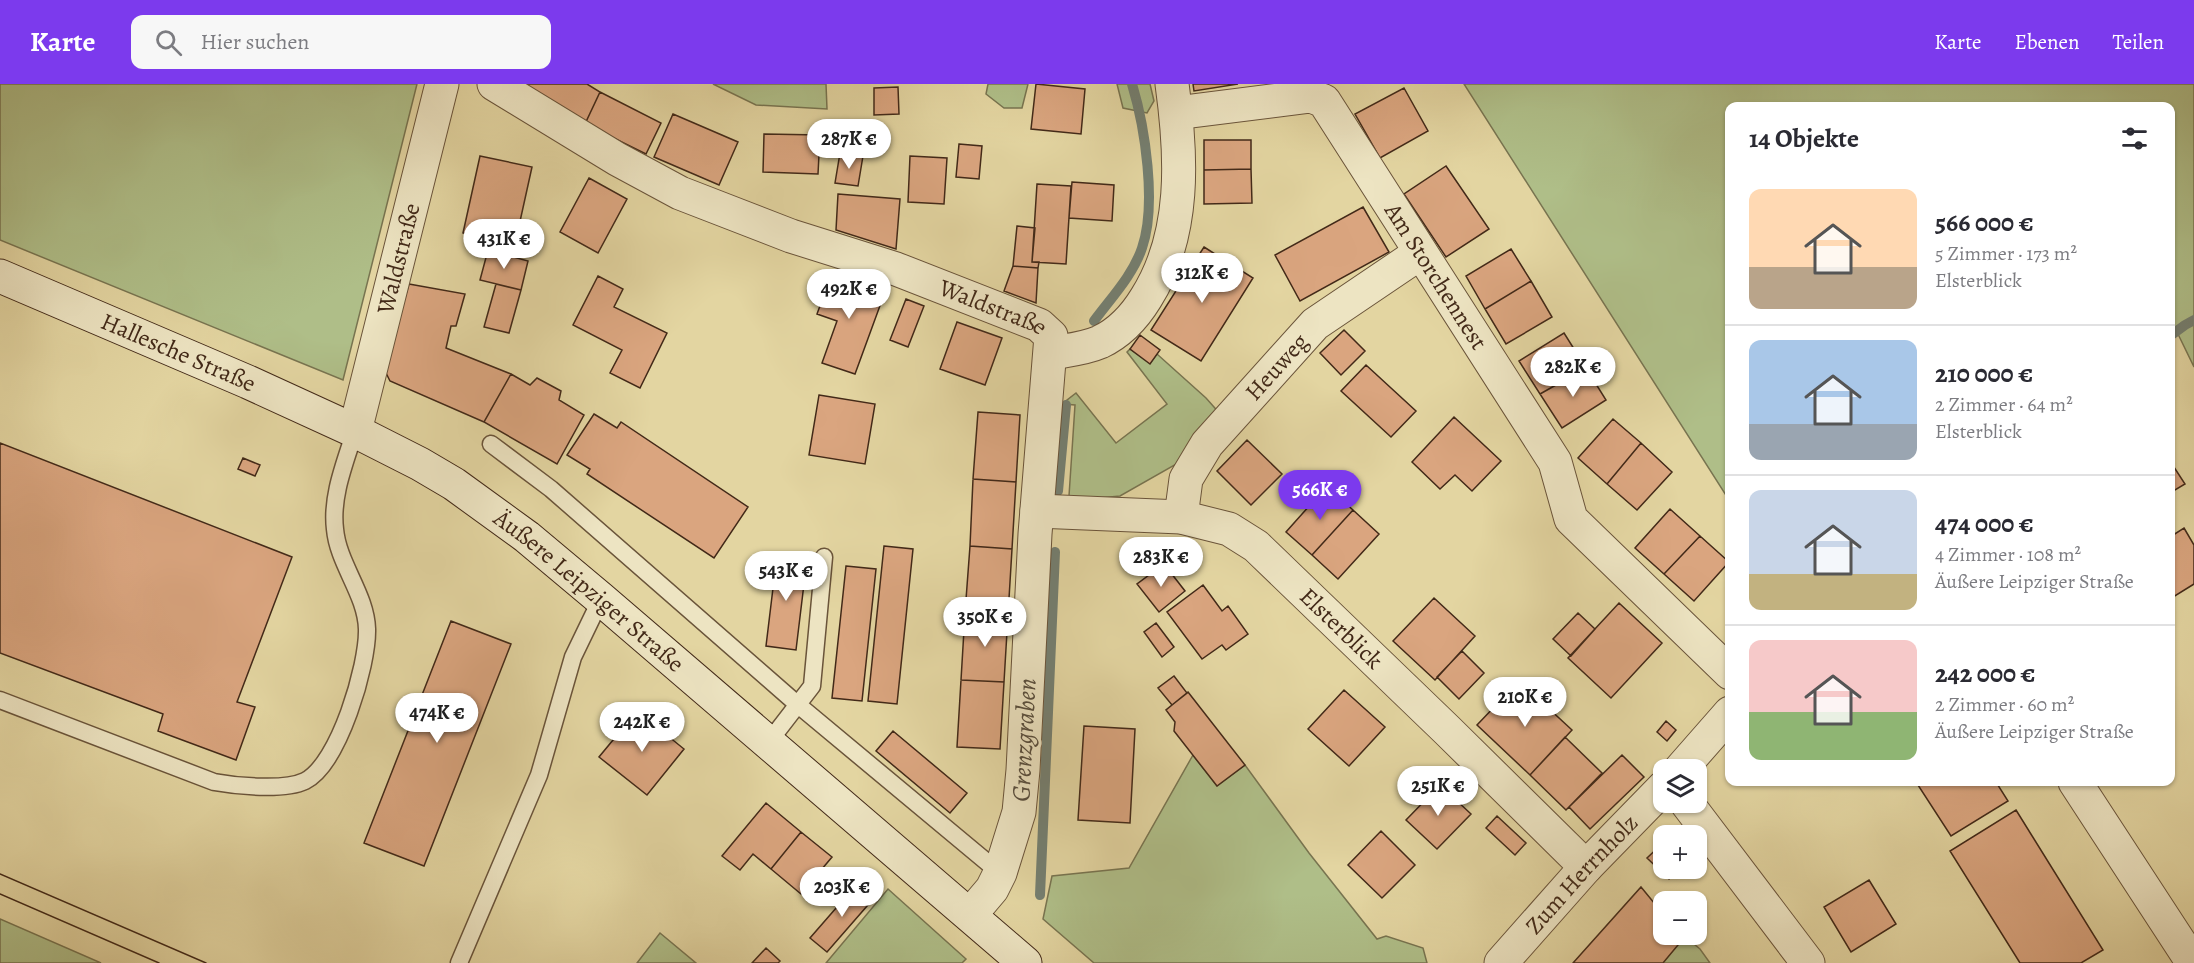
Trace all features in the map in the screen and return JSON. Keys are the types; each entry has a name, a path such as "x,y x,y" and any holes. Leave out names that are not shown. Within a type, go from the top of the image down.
{"street":[{"name":"Waldstraße","path":"355,431 442,84"},
{"name":"Waldstraße","path":"494,84 617,159 680,193 790,236 896,269 1039,325 1051,336 1037,511 1019,812 1000,873 992,889 970,915"},
{"name":"Am Storchennest","path":"1174,99 1311,96 1324,101 1555,462 1571,519 1725,668"},
{"path":"1051,352 1081,348 1102,341 1136,314 1159,275 1172,242 1176,218 1178,194 1174,99"},
{"name":"Heuweg","path":"1181,517 1186,479 1207,444 1315,324 1420,253"},
{"name":"Hallesche Straße","path":"0,276 248,382 355,431"},
{"name":"Äußere Leipziger Straße","path":"355,431 454,484 527,537 970,915 1020,961"},
{"name":"Elsterblick","path":"1037,511 1181,517 1229,529 1256,546 1586,867"},
{"path":"1690,759 1725,719"},
{"path":"2078,786 2193,963"},
{"name":"Zum Herrnholz","path":"1501,963 1586,867 1653,798"},
{"path":"1694,813 1808,963"}],"lane":[{"path":"0,700 214,782 240,787 281,785 304,781 316,772 331,752 349,711 364,667 367,627 360,600 346,568 334,530 335,497 355,431"},
{"path":"491,444 551,489 797,704 1000,873"},
{"path":"768,743 812,686 824,557"},
{"path":"459,963 539,776 573,657 601,599"}],"green space":[{"path":"0,84 417,84 343,380 0,240"},
{"path":"713,84 826,84 827,109 756,105"},
{"path":"988,84 1028,84 1022,108 1004,108 986,94"},
{"path":"1117,84 1150,84 1154,101 1147,113 1123,108"},
{"path":"1464,84 2194,84 2194,367 2175,331 2175,102 1725,102 1725,494"},
{"path":"1130,349 1150,363 1157,354 1206,398 1222,416 1180,462 1120,496 1089,499 1069,496 1075,405 1062,404 1076,393 1116,443 1167,404 1127,352"},
{"path":"1193,755 1217,786 1245,765 1309,853 1377,939 1386,936 1423,948 1427,963 1094,963 1043,919 1052,876 1129,868"},
{"path":"888,889 966,959 962,963 826,963"},
{"path":"0,919 101,963 0,963"},
{"path":"660,933 696,963 637,963"},
{"path":"1668,945 1695,945 1710,963 1653,963"}],"building":[{"path":"520,84 587,84 600,92 585,124"},
{"path":"1036,84 1085,89 1081,134 1031,129"},
{"path":"1193,84 1238,84 1194,91"},
{"path":"898,87 899,114 874,115 874,88"},
{"path":"1404,88 1428,131 1380,158 1355,114"},
{"path":"600,92 661,123 646,154 585,124"},
{"path":"673,114 738,142 719,185 654,157"},
{"path":"764,134 820,135 818,174 763,172"},
{"path":"1204,140 1251,140 1251,169 1204,170"},
{"path":"959,144 982,146 979,179 956,177"},
{"path":"840,153 863,156 858,186 835,183"},
{"path":"480,156 532,167 515,244 463,233"},
{"path":"910,156 947,158 944,204 908,202"},
{"path":"1446,166 1489,229 1446,257 1404,194"},
{"path":"1251,169 1252,203 1204,204 1204,170"},
{"path":"589,178 627,199 598,253 560,232"},
{"path":"1072,182 1114,185 1112,221 1069,218"},
{"path":"1037,184 1071,186 1066,264 1032,262"},
{"path":"838,194 900,199 896,249 836,230"},
{"path":"1363,207 1389,252 1300,301 1275,255"},
{"path":"1017,226 1035,228 1032,262 1039,262 1038,268 1013,266"},
{"path":"1204,247 1253,278 1201,361 1151,330"},
{"path":"1511,249 1531,281 1485,309 1466,276"},
{"path":"488,250 528,261 521,290 480,280"},
{"path":"1013,266 1038,268 1036,303 1004,291"},
{"path":"832,273 885,292 855,374 822,363 837,321 817,314"},
{"path":"598,276 623,289 614,307 667,333 640,388 610,373 622,350 573,325"},
{"path":"1531,281 1552,317 1506,344 1485,309"},
{"path":"409,284 465,294 456,326 451,326 446,348 511,374 484,422 390,381 384,369"},
{"path":"496,284 521,290 509,333 484,327"},
{"path":"906,299 924,306 908,347 890,340"},
{"path":"957,322 1002,338 985,385 940,369"},
{"path":"1344,330 1365,351 1341,375 1320,353"},
{"path":"1564,333 1586,368 1540,394 1519,361"},
{"path":"1140,335 1160,350 1150,364 1130,349"},
{"path":"1366,365 1416,411 1391,437 1341,391"},
{"path":"1586,368 1606,400 1562,428 1540,394"},
{"path":"511,374 530,385 537,378 561,391 559,400 584,415 557,464 484,422"},
{"path":"819,395 875,404 865,464 809,455"},
{"path":"978,412 1020,415 1016,482 973,479"},
{"path":"594,414 617,428 621,422 748,507 714,558 587,474 590,469 567,455"},
{"path":"1454,417 1501,461 1472,491 1455,475 1440,489 1412,462"},
{"path":"1613,419 1641,443 1607,484 1578,458"},
{"path":"1247,440 1282,474 1251,505 1217,471"},
{"path":"0,443 292,557 237,702 255,707 236,760 158,731 163,714 0,653"},
{"path":"1641,443 1672,472 1637,510 1607,484"},
{"path":"243,458 260,465 255,476 238,469"},
{"path":"2175,469 2185,484 2175,490"},
{"path":"973,479 1016,482 1012,549 970,546"},
{"path":"1327,486 1353,510 1312,555 1286,532"},
{"path":"1670,509 1700,536 1664,574 1635,548"},
{"path":"1353,510 1379,534 1338,579 1312,555"},
{"path":"2184,528 2194,545 2194,584 2175,596 2175,534"},
{"path":"1700,536 1725,558 1725,566 1694,601 1664,574"},
{"path":"884,546 913,549 897,704 868,701"},
{"path":"970,546 1012,549 1008,615 965,613"},
{"path":"777,555 807,559 796,650 766,646"},
{"path":"1164,564 1185,591 1159,612 1137,584"},
{"path":"846,566 876,569 862,701 832,698"},
{"path":"1203,585 1222,611 1228,606 1248,634 1226,650 1222,645 1202,659 1167,612"},
{"path":"1434,598 1475,636 1435,680 1393,641"},
{"path":"1619,603 1662,643 1611,698 1568,658"},
{"path":"965,613 1008,615 1004,682 961,680"},
{"path":"1578,613 1595,629 1571,656 1553,639"},
{"path":"451,621 511,644 424,866 364,843"},
{"path":"1156,623 1174,647 1162,657 1144,632"},
{"path":"1462,651 1484,673 1459,699 1437,677"},
{"path":"1174,676 1187,693 1172,705 1158,688"},
{"path":"961,680 1004,682 1000,749 957,747"},
{"path":"1519,681 1572,730 1530,775 1477,725"},
{"path":"1344,690 1385,727 1349,766 1308,729"},
{"path":"1188,692 1245,765 1217,786 1174,731 1175,722 1166,710"},
{"path":"637,711 684,749 647,795 599,757"},
{"path":"1666,721 1676,730 1667,741 1657,732"},
{"path":"1084,726 1135,729 1130,823 1078,820"},
{"path":"893,731 967,793 950,813 876,751"},
{"path":"1565,737 1602,773 1566,810 1530,775"},
{"path":"1622,755 1644,777 1590,829 1569,807"},
{"path":"1440,785 1471,814 1437,849 1406,820"},
{"path":"1919,786 1999,786 2008,801 1951,836"},
{"path":"766,803 801,832 771,869 753,854 740,870 722,856"},
{"path":"2016,810 2103,950 2081,963 2020,963 1950,851"},
{"path":"1497,816 1526,843 1515,855 1486,828"},
{"path":"1381,831 1415,865 1382,898 1348,865"},
{"path":"801,832 832,857 801,894 771,869"},
{"path":"1653,852 1653,864 1647,858"},
{"path":"1869,880 1896,924 1851,952 1824,907"},
{"path":"857,884 874,898 827,952 810,938"},
{"path":"1641,887 1653,902 1653,945 1678,945 1663,963 1573,963"},
{"path":"766,948 780,961 778,963 752,963"}],"waterway":[{"name":"Grenzgraben","path":"1094,321 1133,268 1142,248 1146,230 1149,210 1148,166 1132,84"},
{"path":"2175,332 2194,320"},
{"name":"Grenzgraben","path":"1058,491 1066,405"},
{"name":"Grenzgraben","path":"1040,895 1055,552"}],"tram line":[{"path":"0,874 206,963"},
{"path":"0,894 159,963"}]}
